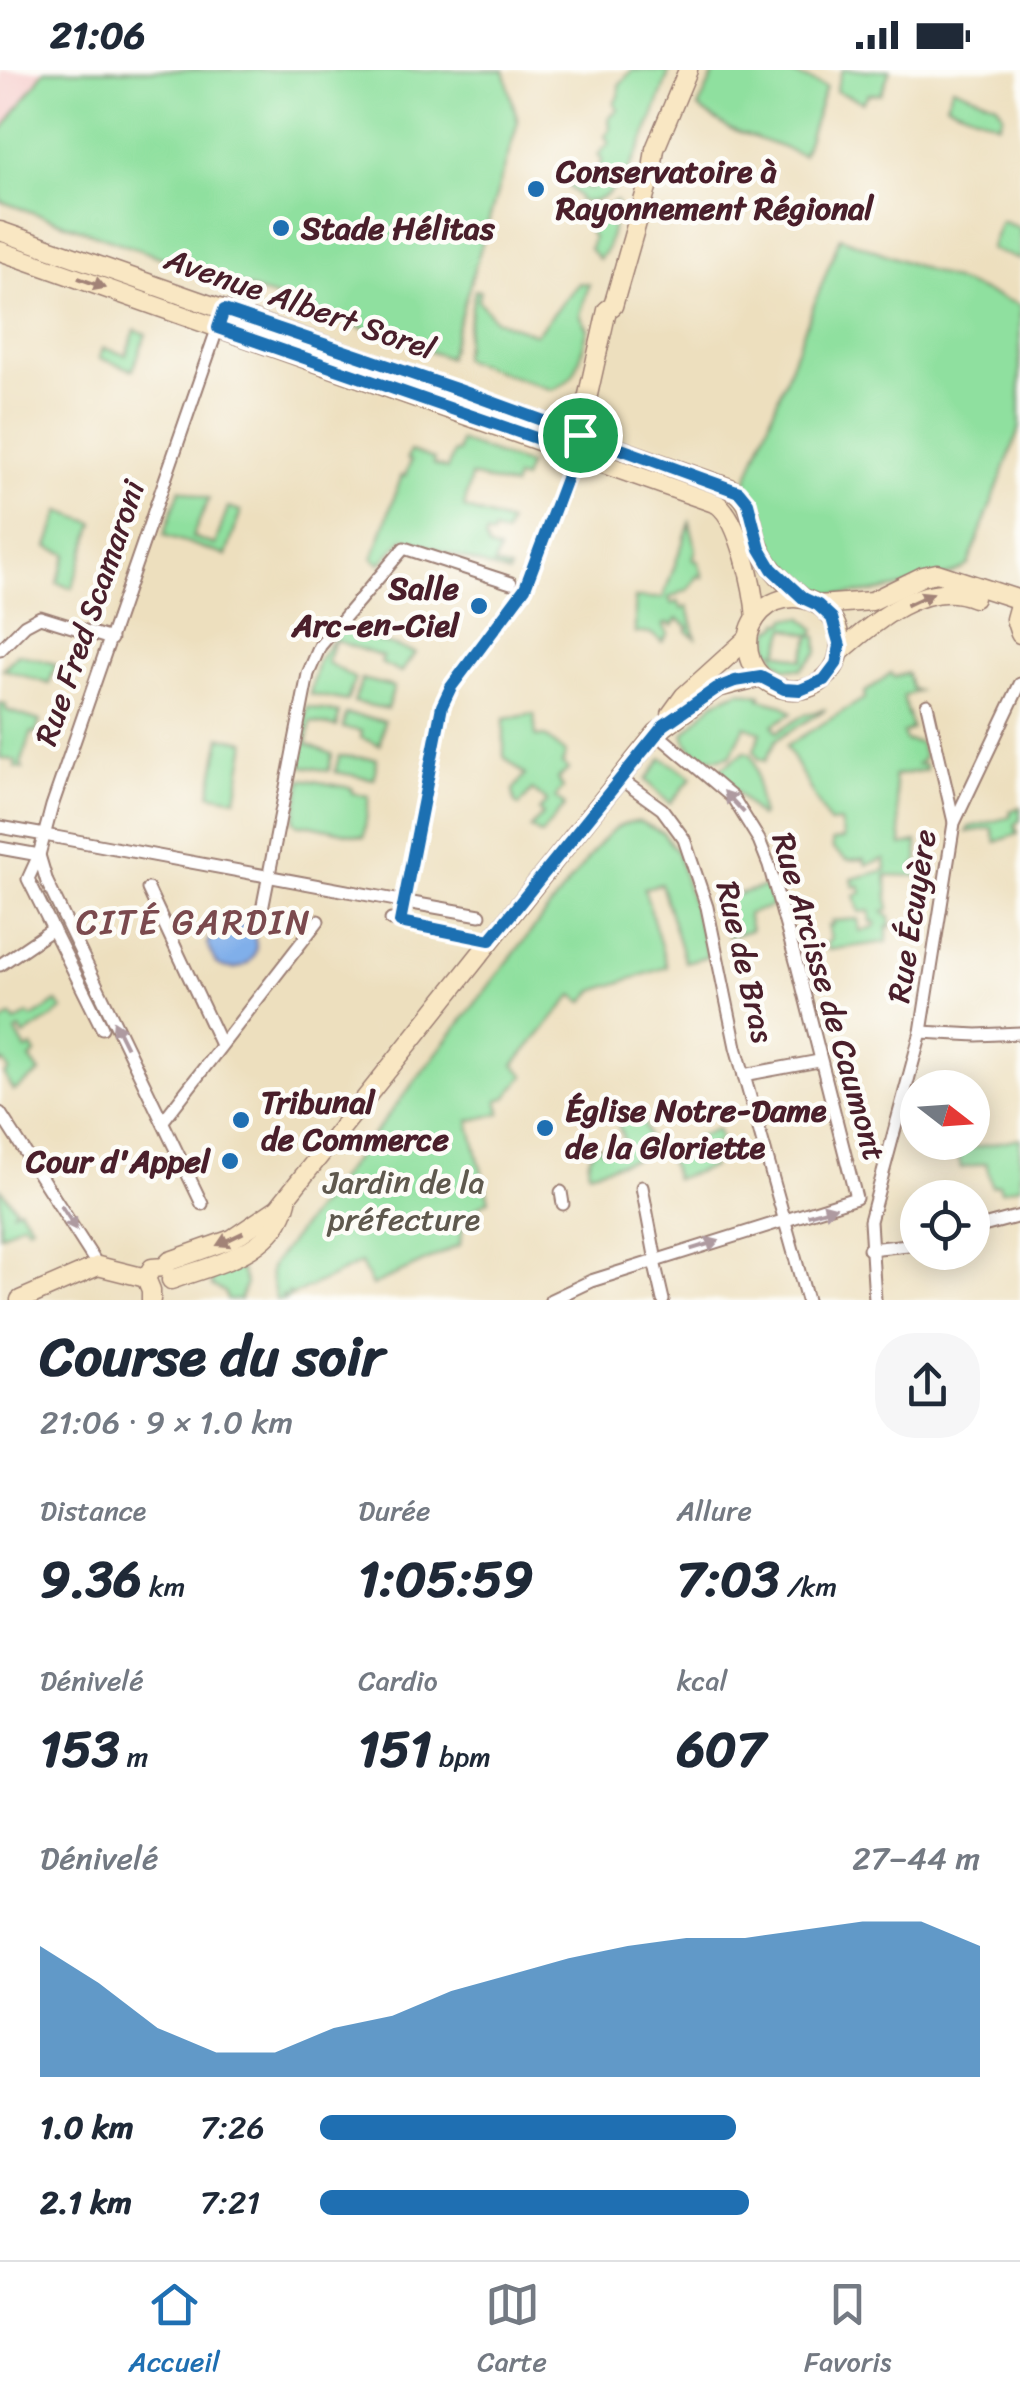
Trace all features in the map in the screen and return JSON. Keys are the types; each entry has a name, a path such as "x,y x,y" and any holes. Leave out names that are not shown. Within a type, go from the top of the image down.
{"main road":[{"path":"576,452 608,310 604,294 630,197 688,70"},
{"name":"Avenue Albert Sorel","path":"0,232 576,452"},
{"name":"Avenue Albert Sorel","path":"0,251 221,319"},
{"path":"576,452 739,492 748,503 766,559 779,577 837,627 840,652"},
{"path":"576,452 724,508 752,582 756,618"},
{"path":"20,1300 98,1266 159,1286 170,1261 240,1235 267,1217 288,1196 684,696 748,638 756,618 776,601 872,601 937,573 1019,603"},
{"path":"748,638 750,658 761,677 784,689 809,688 830,672 840,652 875,623 936,592 956,591 994,606 1019,603"},
{"path":"1019,603 1016,625 1020,634"},
{"path":"660,729 717,688 761,677"}],"street":[{"name":"Rue Fred Scamaroni","path":"53,929 28,879 221,319"},
{"path":"490,940 396,921 442,706 451,687 525,588 576,452"},
{"path":"262,910 308,674 320,646 404,548 511,583"},
{"path":"0,650 25,625 40,617 111,639"},
{"name":"Rue Écuyère","path":"876,1300 869,1249 870,1221 921,1032 954,823 1020,684"},
{"path":"927,705 954,823"},
{"name":"Rue Arcisse de Caumont","path":"660,729 732,798 752,824 770,865 856,1198 786,1221"},
{"name":"Rue de Bras","path":"619,778 662,810 684,839 706,907 744,1075 806,1300"},
{"path":"0,827 480,915"},
{"path":"0,848 39,855 47,882 202,1204"},
{"path":"148,889 221,1045"},
{"path":"163,1121 318,921"},
{"path":"0,965 53,929 102,1028"},
{"path":"921,1032 1020,1033"},
{"path":"744,1075 819,1061"},
{"path":"0,1113 98,1266"},
{"path":"642,1187 663,1300"},
{"path":"990,1224 1020,1216"},
{"path":"551,1300 581,1293 655,1261 786,1221"},
{"path":"869,1249 900,1246"}],"shaded area":[{"path":"0,70 45,70 0,133"}],"green space":[{"name":"Stade Hélitas","path":"45,70 504,70 518,122 448,358 0,201 0,133"},
{"path":"632,70 670,70 638,153 625,174 612,191 596,200 579,201 567,185 574,179 590,189 600,177 597,171 602,160 598,155 609,143 605,136 610,129 609,118 618,109 614,103 619,85"},
{"path":"716,70 783,70 826,87 803,155 728,128 698,108"},
{"path":"842,70 890,70 881,94 869,94 863,102 836,91"},
{"path":"953,87 997,104 1003,114 999,124 946,104"},
{"path":"616,201 618,207 607,249 599,259 590,249 593,237 588,230 593,213"},
{"path":"1001,221 1020,228 1020,260 990,249"},
{"path":"840,237 1020,305 1020,427 968,565 932,580 853,594 818,591 787,574 769,549 755,503 744,487"},
{"path":"579,283 589,284 580,315 588,329 578,366 562,385 552,390 462,359 475,290 480,291 478,300 495,320 536,334"},
{"path":"135,330 146,334 133,370 99,358 103,348 126,355"},
{"path":"460,441 528,465 523,480 516,478 513,487 471,476 464,508 509,523 505,535 494,531 485,539 489,548 499,551 494,565 510,570 509,574 404,538 380,564 373,558 402,475 405,476 411,461 407,459 410,451 434,459 433,464 447,469"},
{"path":"180,489 209,499 192,537 215,545 228,507 241,511 226,556 164,535"},
{"path":"60,511 94,523 72,588 57,583 67,554 48,547"},
{"path":"690,523 696,549 693,560 698,561 703,577 698,576 689,589 669,598 682,609 688,607 696,638 678,619 672,626 663,625 668,634 662,642 650,633 635,633 635,598 663,598"},
{"path":"787,618 803,618 815,629 818,652 801,669 785,668 774,658 775,652 768,650 771,629","holes":["786,628 811,635 802,660 778,652"]},
{"path":"341,628 415,653 401,673 381,663 383,657 334,640 327,662 355,679 347,701 310,694 318,661"},
{"path":"18,654 56,664 49,684 3,669"},
{"path":"891,673 894,677 907,673 912,689 918,691 903,696 912,729 903,733 906,741 920,743 924,758 918,764 925,765 926,770 894,776 902,845 917,842 918,861 913,867 918,869 919,876 886,875 889,910 883,911 891,926 887,927 887,942 828,950 828,926 833,925 832,921 858,919 860,932 876,926 876,922 871,922 870,911 859,912 855,895 862,893 860,885 854,887 852,879 886,870 885,859 866,865 864,859 847,860 833,849 832,841 844,839 840,822 829,823 786,746 865,698 864,693"},
{"path":"362,679 394,687 387,709 354,702"},
{"path":"740,691 761,695 760,699 783,705 792,713 773,725 777,732 804,715 826,709 776,740 765,761 754,750 761,732 745,726 731,755 708,758 696,753 684,734 714,702"},
{"path":"0,703 6,705 6,710 40,721 36,733 32,732 21,764 23,769 15,768 16,761 0,758"},
{"path":"307,707 339,713 337,727 311,722 307,744 332,754 329,771 297,765"},
{"path":"346,714 384,721 380,745 361,738 362,731 343,728"},
{"path":"534,714 536,737 545,736 566,753 562,764 569,769 557,779 563,788 555,798 565,805 541,835 531,828 543,814 539,811 547,801 532,790 519,806 515,803 513,790 525,775 504,757 504,719"},
{"path":"221,737 246,742 236,799 210,794"},
{"path":"745,752 751,754 756,769 762,815 759,817 718,770"},
{"path":"339,756 377,759 374,779 335,772"},
{"path":"662,758 692,777 670,804 646,780"},
{"path":"302,779 352,788 352,793 369,796 364,837 294,821"},
{"path":"1020,807 1020,820 1015,825 1018,834 996,842 992,828 967,832 969,827 1011,817 1010,811"},
{"name":"Jardin de la préfecture","path":"638,821 663,833 677,852 708,956 685,962 661,884 644,888 667,967 594,991 583,1002 573,995 514,1065 525,1075 506,1098 498,1100 501,1113 469,1121 489,1200 467,1218 460,1245 372,1286 361,1263 291,1296 288,1291 289,1297 285,1299 282,1294 283,1300 276,1300 272,1265 600,843 617,828"},
{"path":"767,886 773,906 747,914 751,930 728,937 724,898"},
{"path":"57,1002 63,1010 24,1036 20,1029 16,1032 26,1050 32,1047 36,1054 30,1059 40,1073 14,1091 4,1075 9,1071 4,1062 0,1064 0,1023 11,1016 15,1022 28,1014 32,1018"},
{"path":"640,1110 649,1141 644,1143 646,1151 651,1149 652,1154 589,1172 589,1160 597,1147 600,1145 603,1151 625,1144 616,1118"},
{"path":"717,1129 721,1140 707,1148 712,1167 675,1179 669,1160 697,1151 694,1138"},
{"path":"1020,1138 1020,1186 1001,1191 999,1184 992,1186 986,1163 961,1168 959,1160 990,1160 990,1144"},
{"path":"0,1188 15,1207 13,1211 19,1208 31,1225 27,1227 23,1222 0,1235"},
{"path":"232,1266 241,1270 246,1284 240,1300 227,1300 225,1292 212,1286 211,1274"}],"water":[{"path":"233,920 233,927 238,927 240,921 255,939 253,957 239,968 216,964 207,943 218,924"}],"place":[{"name":"Conservatoire à Rayonnement Régional","path":"536,189"},
{"name":"Stade Hélitas","path":"281,228"},
{"name":"Salle Arc-en-Ciel","path":"479,606"},
{"name":"Tribunal de Commerce","path":"241,1120"},
{"name":"Église Notre-Dame de la Gloriette","path":"545,1128"},
{"name":"Cour d'Appel","path":"230,1161"}],"district":[{"name":"CITÉ GARDIN","path":"194,922"}],"route":[{"path":"224,310 580,435 744,496 760,549 772,569 832,618 840,636 838,659 824,680 809,688 784,689 761,677 735,681 717,688 664,725 490,940 400,922 442,706 451,687 525,588 576,452 218,328 224,310"}]}
